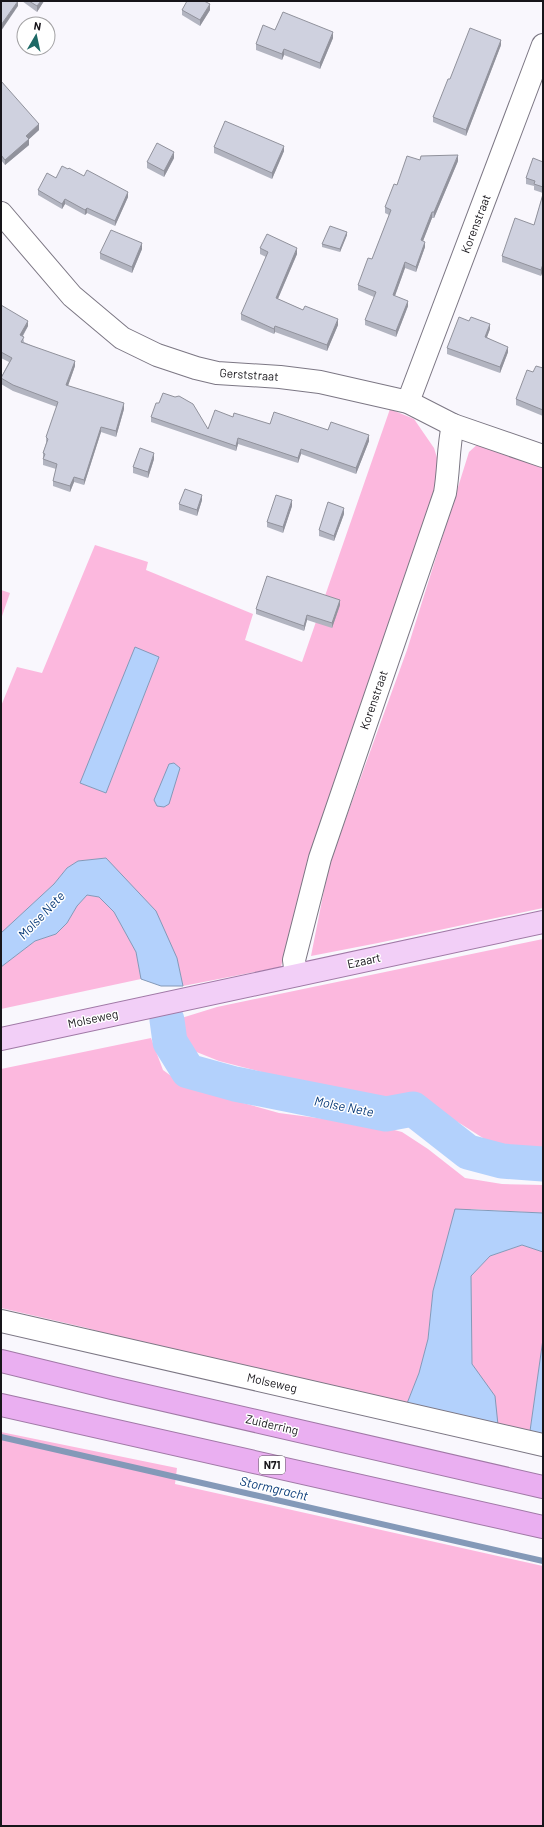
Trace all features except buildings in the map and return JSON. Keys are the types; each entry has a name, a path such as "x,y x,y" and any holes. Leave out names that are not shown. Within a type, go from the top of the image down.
{"highway":[{"name":"Zuiderring","path":"1,1361 120,1390 543,1487"},
{"name":"N71","path":"1,1405 543,1527"}],"main road":[{"name":"Ezaart","path":"185,999 543,922"},
{"name":"Molseweg","path":"1,1039 185,999"}],"street":[{"name":"Korenstraat","path":"408,402 543,45"},
{"name":"Gerststraat","path":"1,213 72,296 122,338 158,354 196,368 217,373 280,377 320,382 408,402 453,425 543,456"},
{"name":"Korenstraat","path":"296,975 294,960 320,858 445,493 449,469 449,443 453,425"},
{"name":"Molseweg","path":"1,1321 543,1445"}],"shaded area":[{"path":"390,409 414,419 434,448 439,464 439,485 301,886 281,967 183,986 177,958 106,858 78,861 67,868 54,884 1,933 1,706 17,667 42,673 95,545 148,562 146,570 253,614 245,640 302,662","holes":["159,657 106,793 80,783"]},
{"path":"480,442 543,464 543,908 311,956 329,865 407,650 469,452"},
{"path":"1,590 10,593 1,619"},
{"path":"87,895 99,897 114,912 136,952 141,979 1,1009 1,967 35,941 56,934 67,923 77,906"},
{"path":"543,939 543,1151 497,1147 461,1124 420,1101 374,1096 300,1082 219,1061 189,1049 177,1035 175,1020 217,1007"},
{"path":"151,1038 163,1070 186,1087 279,1113 379,1126 402,1132 428,1149 465,1178 502,1184 543,1185 543,1213 471,1209 433,1291 428,1339 419,1373 406,1406 152,1348 87,1328 1,1308 1,1069"},
{"path":"522,1245 543,1252 543,1339 530,1431 498,1425 472,1364 471,1276 490,1256"},
{"path":"1,1432 177,1468 175,1484 543,1566 543,1826 1,1826"}],"water":[{"path":"135,647 159,657 106,793 80,783"},
{"path":"174,763 180,768 169,804 164,807 157,806 154,800 169,764"},
{"path":"106,858 156,911 177,958 183,986 161,986 141,979 136,952 114,912 99,897 87,895 77,906 67,923 56,934 35,941 1,967 1,933 54,884 67,868 78,861"},
{"path":"455,1209 543,1213 543,1252 522,1245 490,1256 471,1276 472,1364 495,1396 498,1425 406,1406 419,1373 428,1339 433,1291"},
{"path":"543,1339 543,1434 530,1431"}],"waterway":[{"name":"Molse Nete","path":"167,1020 170,1042 188,1071 235,1084 386,1114 413,1109 468,1152 502,1161 543,1164"},
{"name":"Stormgracht","path":"1,1437 543,1561"}]}
